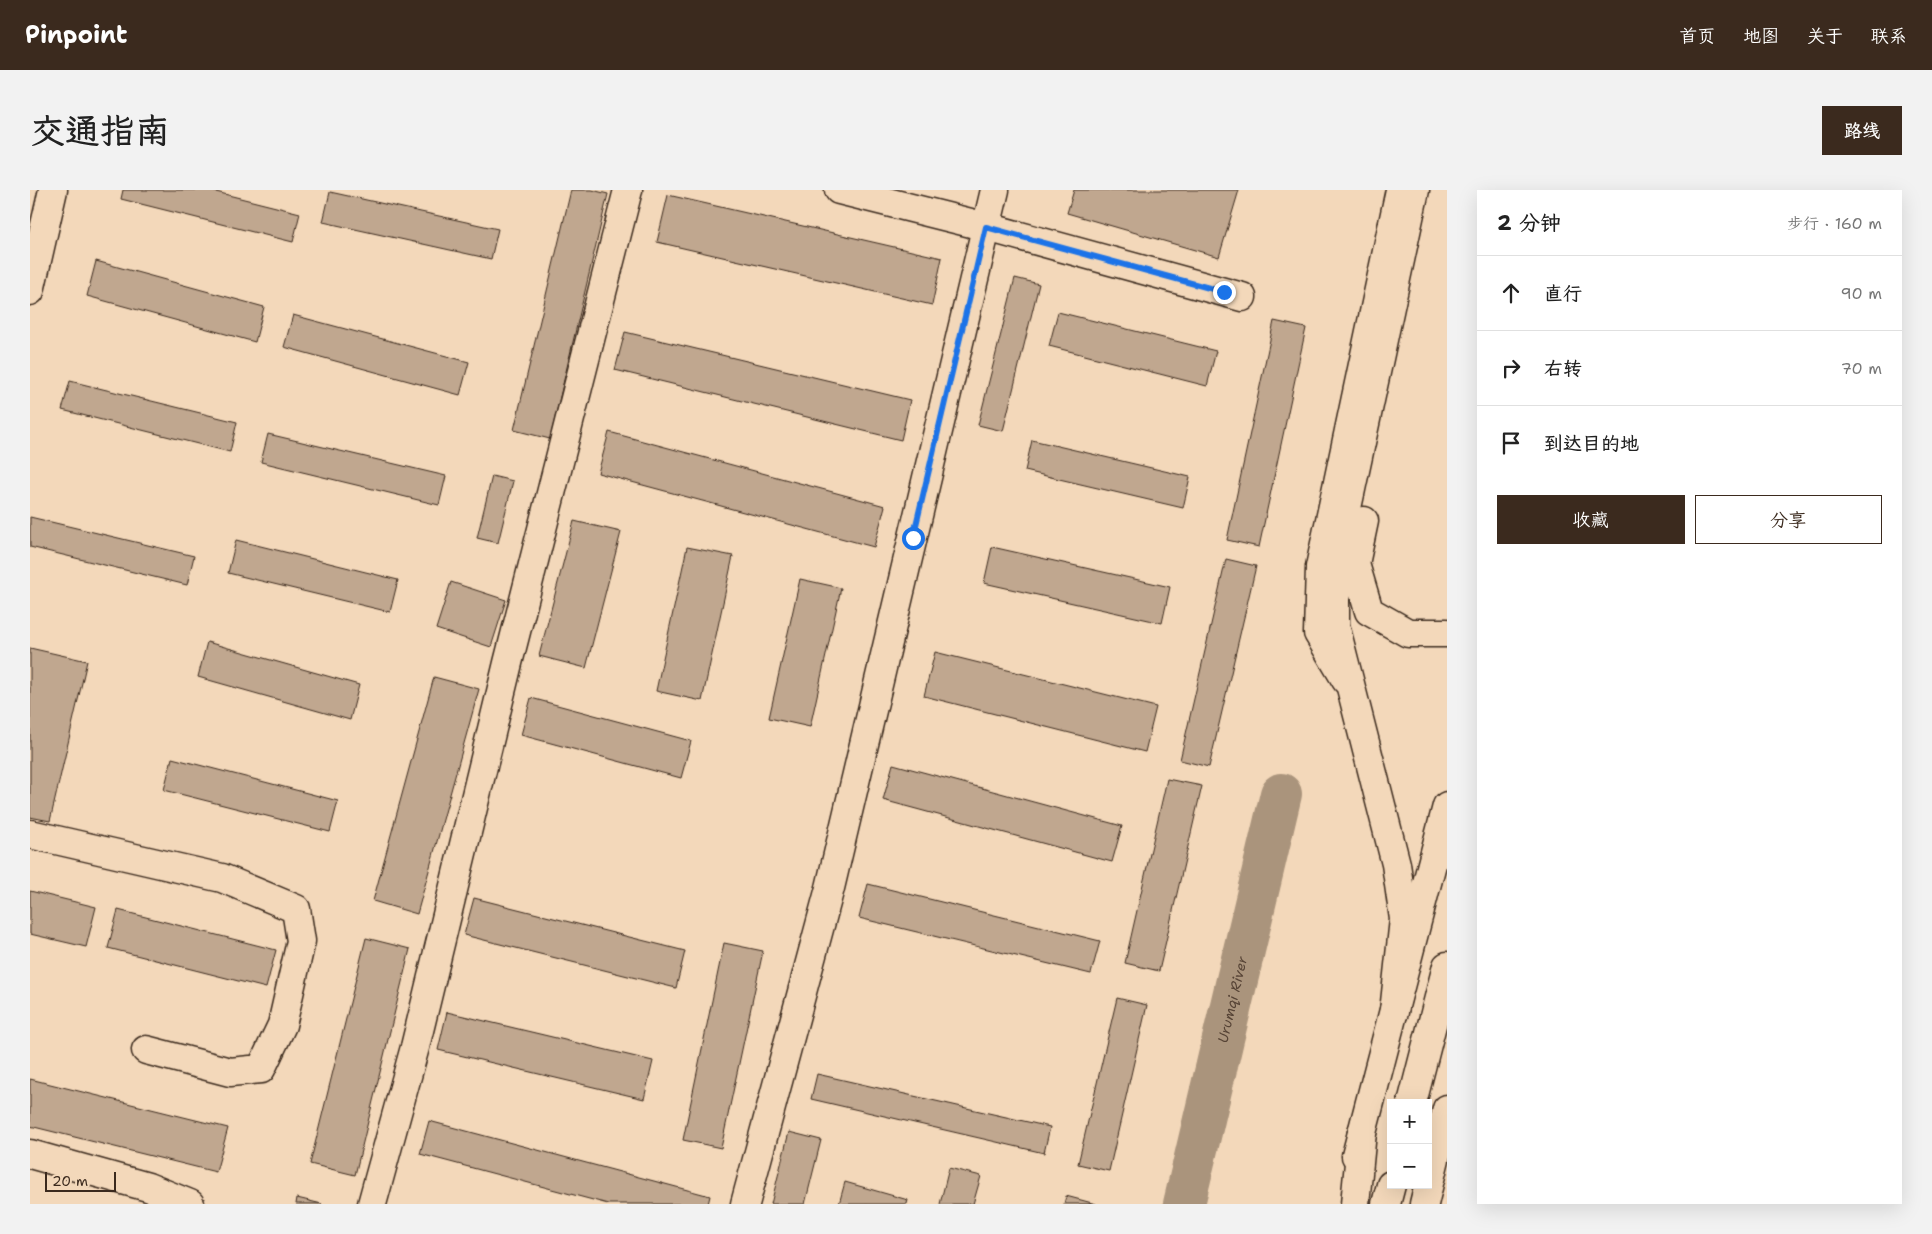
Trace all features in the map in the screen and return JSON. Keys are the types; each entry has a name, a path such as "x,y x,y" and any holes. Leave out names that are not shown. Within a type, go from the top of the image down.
{"main road":[{"path":"30,290 53,190"},
{"path":"372,1204 414,1047 508,663 628,190"},
{"path":"839,190 986,227 1242,297"},
{"path":"745,1204 830,888 995,190"},
{"path":"1350,686 1318,633 1320,567 1400,190"},
{"path":"1394,1012 1404,919 1396,864 1335,625 1415,190"},
{"path":"1434,190 1345,564 1369,611 1408,633 1447,633"},
{"path":"1343,1204 1447,806"},
{"path":"30,834 222,878 296,908 301,941 282,1025 260,1068 230,1072 146,1050"},
{"path":"1413,1099 1447,966"},
{"path":"1424,1204 1447,1109"},
{"path":"1355,1204 1362,1132"},
{"path":"30,1154 148,1187 190,1204"},
{"path":"1386,1204 1390,1189"}],"building":[{"path":"123,190 208,190 300,213 293,242 121,199"},
{"path":"571,190 592,190 608,194 550,439 514,430"},
{"path":"1074,190 1239,190 1219,257 1067,213"},
{"path":"330,192 498,229 491,259 323,222"},
{"path":"668,195 942,258 932,305 657,242"},
{"path":"96,261 264,307 255,342 87,296"},
{"path":"1015,278 1039,284 1003,431 978,425"},
{"path":"1058,312 1216,351 1207,386 1049,346"},
{"path":"293,315 469,362 460,395 284,347"},
{"path":"1274,321 1306,328 1259,547 1227,540"},
{"path":"625,332 910,400 901,440 615,370"},
{"path":"70,381 237,422 230,452 62,410"},
{"path":"609,432 885,506 874,547 598,473"},
{"path":"268,434 446,476 439,505 261,462"},
{"path":"1032,440 1190,477 1183,508 1025,471"},
{"path":"492,476 513,481 498,543 477,538"},
{"path":"30,517 194,556 187,585 30,547"},
{"path":"574,521 621,532 586,668 539,656"},
{"path":"236,540 398,580 390,612 228,573"},
{"path":"687,547 733,556 702,701 656,691"},
{"path":"992,547 1170,587 1162,623 984,583"},
{"path":"1226,559 1256,566 1209,767 1180,760"},
{"path":"800,579 841,588 810,727 769,718"},
{"path":"451,582 506,600 491,647 436,629"},
{"path":"207,642 359,685 350,720 198,677"},
{"path":"30,648 87,661 50,821 30,817"},
{"path":"935,652 1156,707 1145,752 924,696"},
{"path":"434,677 479,689 417,914 373,901"},
{"path":"531,698 691,741 681,778 521,735"},
{"path":"172,758 338,801 330,832 164,790"},
{"path":"893,764 1122,826 1112,862 883,800"},
{"path":"1167,779 1202,786 1159,971 1125,963"},
{"path":"868,884 1100,941 1091,974 859,918"},
{"path":"30,891 96,907 86,947 30,934"},
{"path":"474,898 685,951 676,988 464,935"},
{"path":"118,910 276,950 266,988 108,948"},
{"path":"366,938 410,949 355,1175 310,1164"},
{"path":"724,943 763,951 721,1148 683,1140"},
{"path":"1117,998 1147,1005 1109,1171 1078,1164"},
{"path":"447,1012 653,1061 644,1099 438,1050"},
{"path":"817,1074 1050,1127 1044,1153 811,1099"},
{"path":"30,1079 228,1128 216,1172 30,1126"},
{"path":"429,1121 710,1196 708,1204 608,1204 420,1154"},
{"path":"789,1132 821,1140 805,1204 771,1204"},
{"path":"949,1168 981,1176 973,1204 940,1204"},
{"path":"845,1182 908,1200 907,1204 839,1204"},
{"path":"1066,1196 1096,1204 1064,1204"},
{"path":"297,1198 322,1204 296,1204"}],"waterway":[{"name":"Urumqi River","path":"1184,1204 1281,794"}],"route":[{"path":"913,538 986,227 1224,292"}]}
